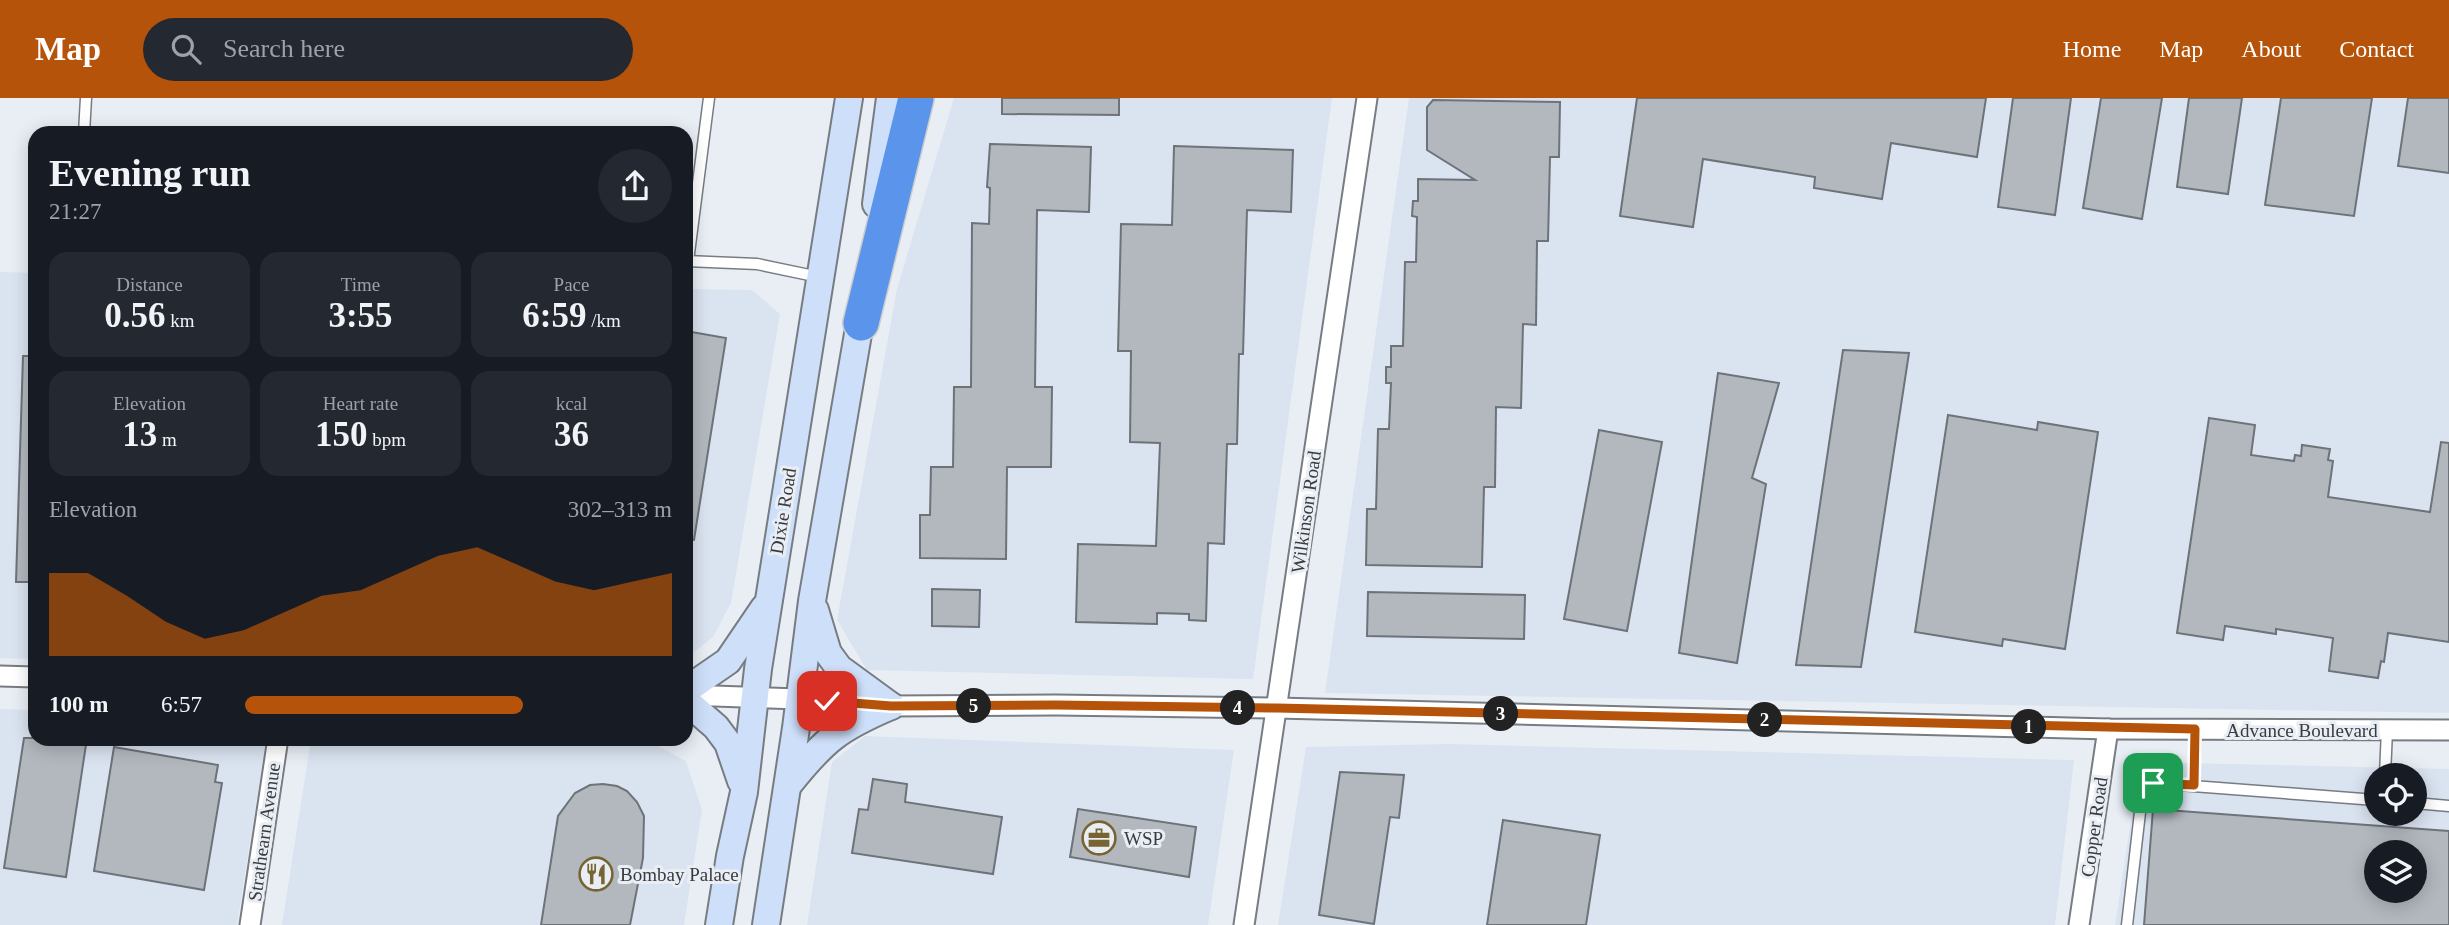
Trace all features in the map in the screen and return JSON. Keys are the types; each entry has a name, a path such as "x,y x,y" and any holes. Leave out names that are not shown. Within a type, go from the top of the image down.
{"highway":[{"path":"861,323 916,98"}],"main road":[{"name":"Dixie Road","path":"719,925 744,792 755,697 849,98"},
{"path":"766,925 788,785 812,601 861,323 890,98"},
{"path":"693,688 728,661 770,598"},
{"path":"812,601 828,653 839,668 891,706"},
{"path":"788,785 815,751 832,736 855,721 891,706"},
{"path":"693,707 716,727 728,743 744,792"}],"street":[{"name":"Wilkinson Road","path":"1244,925 1367,98"},
{"path":"0,676 28,677"},
{"name":"Advance Boulevard","path":"693,693 891,706 1277,708 2108,729 2449,730"},
{"name":"Copper Road","path":"2079,925 2108,729"},
{"name":"Strathearn Avenue","path":"250,925 277,746"}],"lane":[{"path":"84,126 86,98"},
{"path":"693,217 709,98"},
{"path":"693,261 757,264 819,277"},
{"path":"2194,785 2195,729"},
{"path":"2385,763 2386,730"},
{"path":"2127,925 2142,795 2153,783 2364,799"},
{"path":"2427,804 2449,806"}],"shaded area":[{"path":"954,98 1332,98 1253,679 867,670 837,620 897,289"},
{"path":"1409,98 2449,98 2449,713 1325,693"},
{"path":"0,272 28,273 28,659 0,658"},
{"path":"693,289 752,290 780,314 731,603 713,637 693,653"},
{"path":"0,709 28,710 28,746 265,746 237,925 0,925"},
{"path":"865,736 1234,750 1208,925 807,925 832,762"},
{"path":"1449,744 2074,760 2055,925 1278,925 1306,747"},
{"path":"310,746 658,746 686,761 702,810 684,925 282,925"},
{"path":"2140,762 2364,767 2364,826 2427,826 2427,769 2449,769 2449,925 2115,925"}],"building":[{"path":"1002,98 1119,98 1119,115 1002,114"},
{"path":"1637,98 1986,98 1977,157 1891,143 1882,199 1814,188 1815,177 1703,159 1693,227 1620,216"},
{"path":"2013,98 2071,98 2055,215 1998,207"},
{"path":"2101,98 2162,98 2142,219 2083,208"},
{"path":"2189,98 2242,98 2228,194 2177,187"},
{"path":"2281,98 2372,98 2354,216 2265,205"},
{"path":"2408,98 2449,98 2449,173 2398,166"},
{"path":"1433,100 1560,102 1559,157 1550,157 1548,241 1537,241 1536,325 1523,324 1521,408 1496,407 1495,487 1484,487 1482,567 1366,565 1367,509 1376,509 1378,429 1389,429 1391,383 1386,383 1386,367 1391,367 1391,346 1403,346 1405,262 1416,262 1417,217 1412,216 1413,201 1418,201 1418,179 1475,180 1427,150 1427,107"},
{"path":"990,144 1091,147 1089,212 1037,210 1035,387 1052,387 1051,467 1007,467 1006,559 920,558 920,515 930,515 931,467 953,467 954,387 971,387 972,223 989,224 990,188 987,187"},
{"path":"1174,146 1293,150 1291,212 1247,210 1243,354 1239,354 1237,444 1227,444 1224,544 1208,543 1206,621 1189,620 1189,614 1157,613 1157,624 1076,622 1078,544 1156,546 1160,443 1130,442 1131,351 1118,351 1121,224 1172,225"},
{"path":"693,332 726,338 693,540"},
{"path":"1843,350 1909,353 1861,667 1796,665"},
{"path":"23,356 28,356 28,582 16,582"},
{"path":"1718,373 1779,383 1752,478 1766,484 1737,663 1679,653"},
{"path":"1948,415 2037,430 2038,422 2098,432 2065,649 2003,639 2002,646 1915,632"},
{"path":"2209,418 2255,425 2251,455 2294,461 2295,455 2301,456 2302,445 2330,449 2328,460 2333,461 2328,497 2430,512 2441,442 2449,443 2449,642 2388,633 2384,662 2381,661 2378,678 2329,671 2333,638 2276,629 2276,634 2225,626 2223,640 2177,633"},
{"path":"1599,430 1662,442 1627,631 1564,619"},
{"path":"932,589 980,590 979,627 932,626"},
{"path":"1368,592 1525,595 1524,639 1367,636"},
{"path":"24,738 28,738 28,746 86,746 66,877 4,868"},
{"path":"114,747 218,765 215,782 222,783 204,890 94,871"},
{"path":"1340,772 1404,775 1399,818 1390,817 1374,924 1319,915"},
{"path":"873,779 907,784 905,802 1002,817 993,874 852,853 859,809 868,810"},
{"path":"603,784 627,791 644,816 643,858 630,925 541,925 558,816 575,793 590,785"},
{"path":"1078,809 1196,827 1189,877 1070,857"},
{"path":"2153,809 2449,831 2449,925 2144,925"},
{"path":"1503,820 1600,835 1586,925 1487,925"}],"place":[{"name":"WSP","path":"1099,838"},
{"name":"Bombay Palace","path":"596,874"}],"route":[{"path":"827,701 891,706 1277,708 2195,729 2194,785 2153,783"}]}
